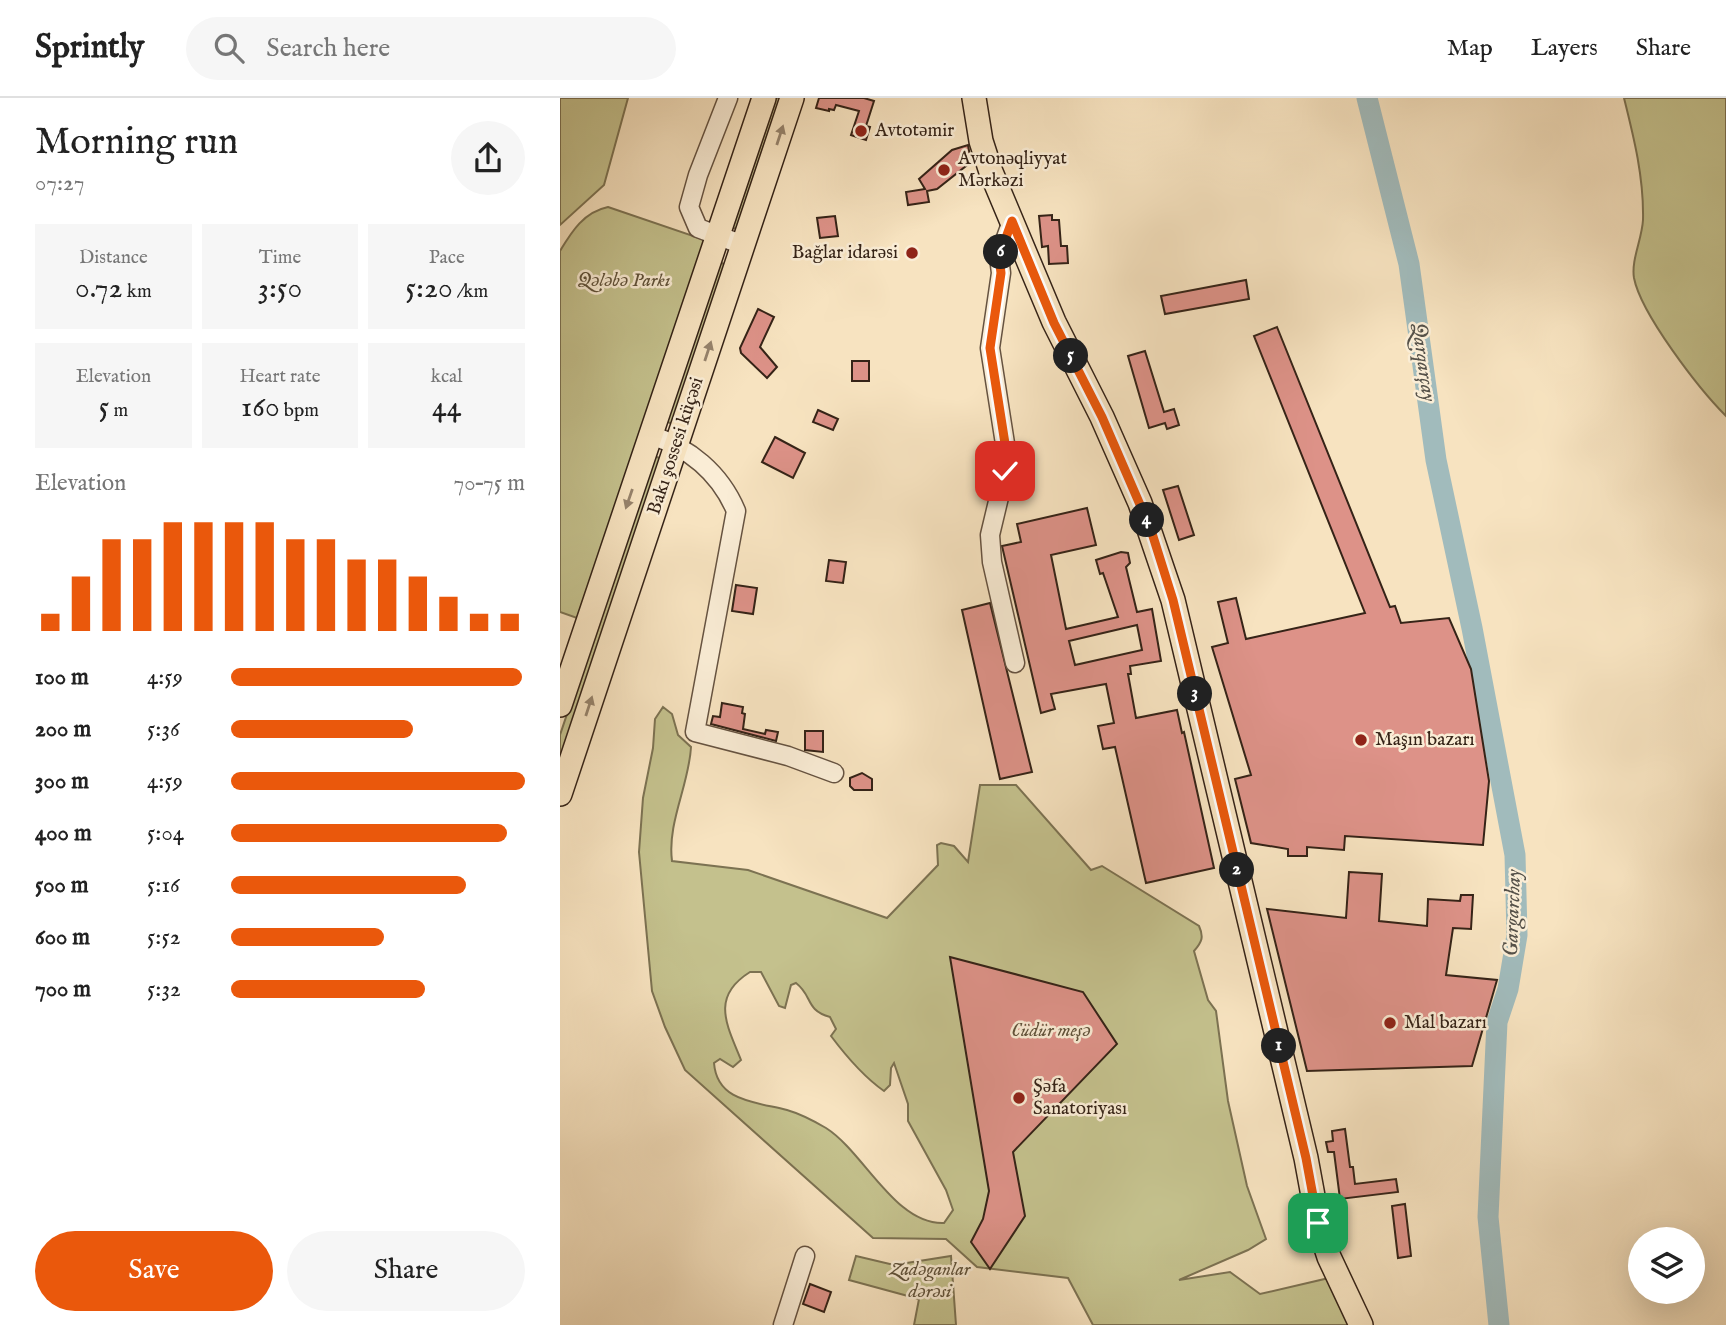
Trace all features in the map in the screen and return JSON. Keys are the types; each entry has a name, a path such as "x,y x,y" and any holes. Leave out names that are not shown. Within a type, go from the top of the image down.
{"main road":[{"name":"Bakı şossesi küçəsi","path":"560,705 764,98"},
{"name":"Bakı şossesi küçəsi","path":"560,794 792,98"},
{"path":"974,98 986,157 1012,221 1054,323 1102,417 1151,530 1176,614 1306,1158 1318,1223 1329,1257 1361,1325"}],"street":[{"path":"727,98 698,176 690,207 698,229 743,245"},
{"path":"1012,221 999,257 1001,273 990,348 1006,450 1005,471 990,535 992,562 1015,663"},
{"path":"651,435 677,443 718,480 736,511 695,732 788,755 834,773"},
{"path":"783,1325 805,1256"}],"green space":[{"path":"560,98 628,98 604,185 560,225"},
{"path":"774,98 784,98 740,230 730,227"},
{"path":"1624,98 1726,98 1726,416 1672,350 1648,311 1634,278 1635,257 1643,220 1642,189"},
{"name":"Qələbə Parkı","path":"608,207 708,241 577,618 560,612 560,251 585,218"},
{"path":"719,262 729,266 675,425 665,421"},
{"path":"654,456 665,460 560,771 560,735"},
{"name":"Cüdür meşə","path":"663,707 672,714 678,735 691,747 675,818 672,861 748,870 887,918 938,865 937,845 941,843 954,846 968,862 980,785 1016,785 1091,870 1102,866 1199,926 1201,939 1194,951 1208,1000 1216,1011 1228,1101 1247,1186 1266,1239 1248,1250 1179,1280 1230,1272 1260,1294 1329,1278 1350,1325 1093,1325 1068,1278 977,1267 946,1239 873,1238 685,1070 665,1027 652,991 639,852 643,798 653,748 655,719","holes":["750,972 761,972 779,1006 785,1008 791,985 796,983 813,1007 830,1017 836,1029 831,1036 843,1051 862,1073 884,1091 890,1085 894,1063 908,1104 908,1121 946,1190 953,1210 944,1223 926,1220 895,1200 854,1153 826,1128 792,1112 740,1098 722,1086 714,1063 720,1059 733,1067 741,1060 727,1023 726,1002 730,991 738,982"]},
{"name":"Zadəganlar dərəsi","path":"856,1256 894,1265 951,1256 956,1325 914,1325 919,1299 849,1280"}],"building":[{"path":"819,98 864,98 874,101 866,126 870,127 866,140 851,135 859,111 836,105 834,110 829,111 816,108"},
{"name":"Avtonəqliyyat Mərkəzi","path":"968,145 971,162 937,189 927,191 929,202 908,205 906,192 925,189 919,179 952,150"},
{"path":"1052,215 1052,220 1059,220 1061,246 1067,246 1068,263 1049,264 1048,246 1042,247 1039,216"},
{"path":"835,216 838,236 820,238 817,218"},
{"path":"1246,280 1249,299 1165,314 1161,296"},
{"path":"758,309 774,317 760,347 777,367 767,378 741,353 740,348"},
{"name":"Maşın bazarı","path":"1277,327 1390,607 1395,606 1401,623 1449,618 1471,669 1489,781 1483,845 1345,836 1344,850 1307,847 1307,856 1288,856 1288,849 1251,843 1235,779 1251,775 1212,647 1228,643 1218,602 1236,598 1246,639 1365,613 1254,336"},
{"path":"1145,351 1164,412 1174,409 1179,425 1167,429 1165,423 1149,428 1128,356"},
{"path":"852,361 869,361 869,381 852,381"},
{"path":"818,410 838,419 833,430 813,422"},
{"path":"775,437 805,453 793,478 762,462"},
{"path":"1178,486 1194,535 1179,540 1163,490"},
{"path":"1087,508 1096,545 1051,555 1066,629 1118,617 1096,560 1121,552 1128,553 1130,563 1126,567 1137,612 1152,609 1161,661 1130,666 1131,674 1128,674 1136,718 1177,710 1214,868 1146,883 1115,747 1103,749 1098,726 1114,723 1106,684 1051,694 1055,709 1041,713 1002,546 1021,542 1017,524","holes":["1137,625 1142,650 1075,665 1069,641"]},
{"path":"829,560 846,562 843,583 826,581"},
{"path":"736,585 757,588 753,614 732,611"},
{"path":"990,603 1032,772 1000,779 962,610"},
{"path":"722,703 743,707 743,729 765,734 766,730 778,732 776,741 711,724 713,716 720,717"},
{"path":"805,731 823,731 823,752 805,750"},
{"path":"862,773 872,779 872,790 854,790 850,786 850,778"},
{"name":"Mal bazarı","path":"1349,872 1382,874 1379,921 1427,926 1428,899 1460,901 1461,895 1473,895 1471,929 1453,928 1446,975 1497,980 1472,1066 1307,1071 1267,909 1346,918"},
{"name":"Şəfa Sanatoriyası","path":"950,957 1083,992 1117,1044 1013,1152 1025,1216 990,1269 971,1242 983,1219 989,1191"},
{"path":"1345,1129 1355,1184 1396,1179 1398,1192 1340,1199 1334,1152 1328,1152 1326,1142 1333,1141 1332,1131"},
{"path":"1405,1204 1411,1256 1398,1258 1392,1206"},
{"path":"810,1284 831,1292 824,1312 803,1304"}],"waterway":[{"name":"Gargarchay","path":"1367,98 1409,264 1436,460 1472,628 1515,855 1517,935 1508,989 1497,1022 1488,1217 1499,1325"}],"place":[{"name":"Avtotəmir","path":"861,131"},
{"name":"Avtonəqliyyat Mərkəzi","path":"944,170"},
{"name":"Bağlar idarəsi","path":"912,253"},
{"name":"Maşın bazarı","path":"1361,740"},
{"name":"Mal bazarı","path":"1390,1023"},
{"name":"Şəfa Sanatoriyası","path":"1019,1098"}],"route":[{"path":"1005,471 1006,450 990,348 1001,273 999,257 1012,221 1054,323 1102,417 1140,503 1173,600 1306,1158 1318,1223"}],"water label":[{"name":"Qarqarçay","path":"1423,362"}]}
